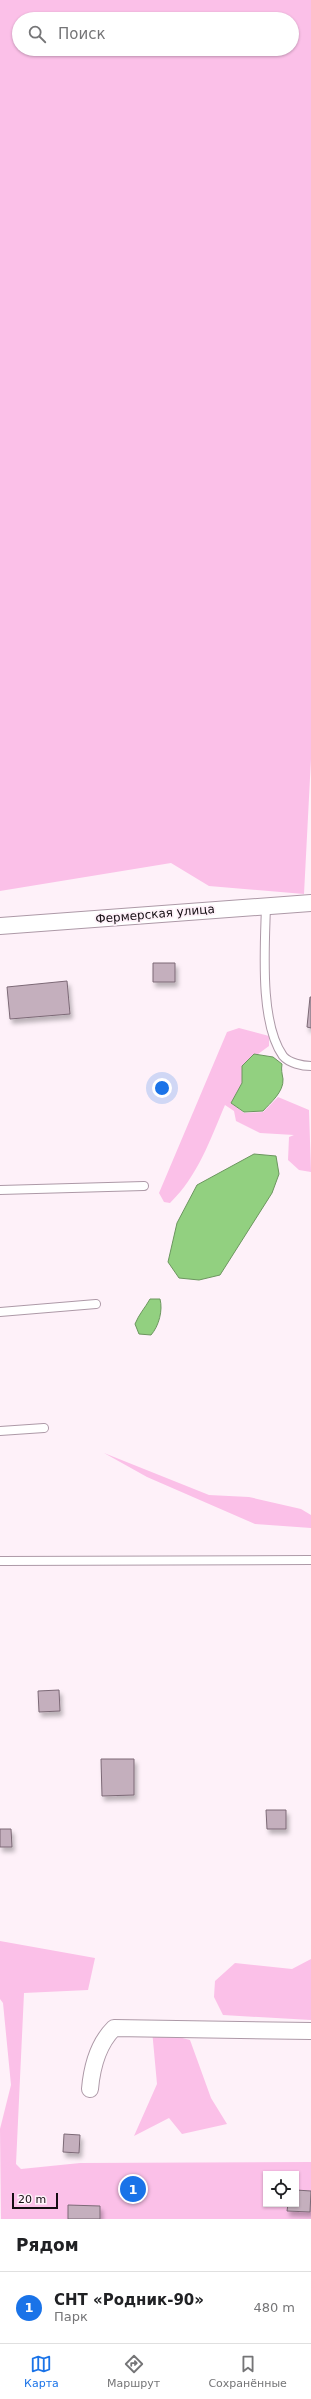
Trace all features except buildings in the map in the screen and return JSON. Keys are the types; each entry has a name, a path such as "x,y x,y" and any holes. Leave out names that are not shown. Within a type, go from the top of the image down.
{"street":[{"name":"Фермерская улица","path":"0,926 266,905 311,903"},
{"path":"90,2089 92,2065 107,2035 114,2028 311,2031"}],"lane":[{"path":"266,905 265,942 270,1026 284,1057 295,1064 311,1066"},
{"path":"0,1190 144,1186"},
{"path":"0,1312 96,1304"},
{"path":"0,1431 44,1428"},
{"path":"0,1561 311,1560"}],"shaded area":[{"path":"0,0 311,0 311,759 304,894 209,886 171,863 0,891"},
{"path":"239,1028 269,1036 269,1046 242,1066 242,1083 231,1103 244,1113 263,1112 278,1097 309,1110 311,1172 299,1170 288,1160 289,1137 294,1135 260,1133 236,1121 234,1111 225,1105 196,1169 180,1192 170,1203 164,1202 159,1193 227,1032"},
{"path":"254,1054 273,1057 282,1064 283,1084 279,1093 263,1111 244,1112 231,1103 242,1083 242,1066"},
{"path":"254,1154 276,1156 279,1174 272,1193 220,1275 199,1280 179,1278 168,1262 177,1223 197,1185"},
{"path":"150,1299 160,1299 161,1313 158,1323 151,1335 139,1334 135,1324"},
{"path":"104,1453 209,1495 249,1497 301,1509 311,1515 311,1528 255,1524 147,1477"},
{"path":"0,1941 95,1958 88,1990 24,1993 16,2164 21,2169 80,2163 311,2162 311,2219 1,2219 0,2129 11,2085 3,2003 0,1999"},
{"path":"311,1959 311,2020 223,2015 214,1997 215,1981 235,1963 292,1969"},
{"path":"152,2030 190,2040 211,2098 227,2124 182,2134 169,2118 134,2136 157,2084"}],"place":[{"name":"СНТ «Родник-90»","path":"133,2189"}]}
